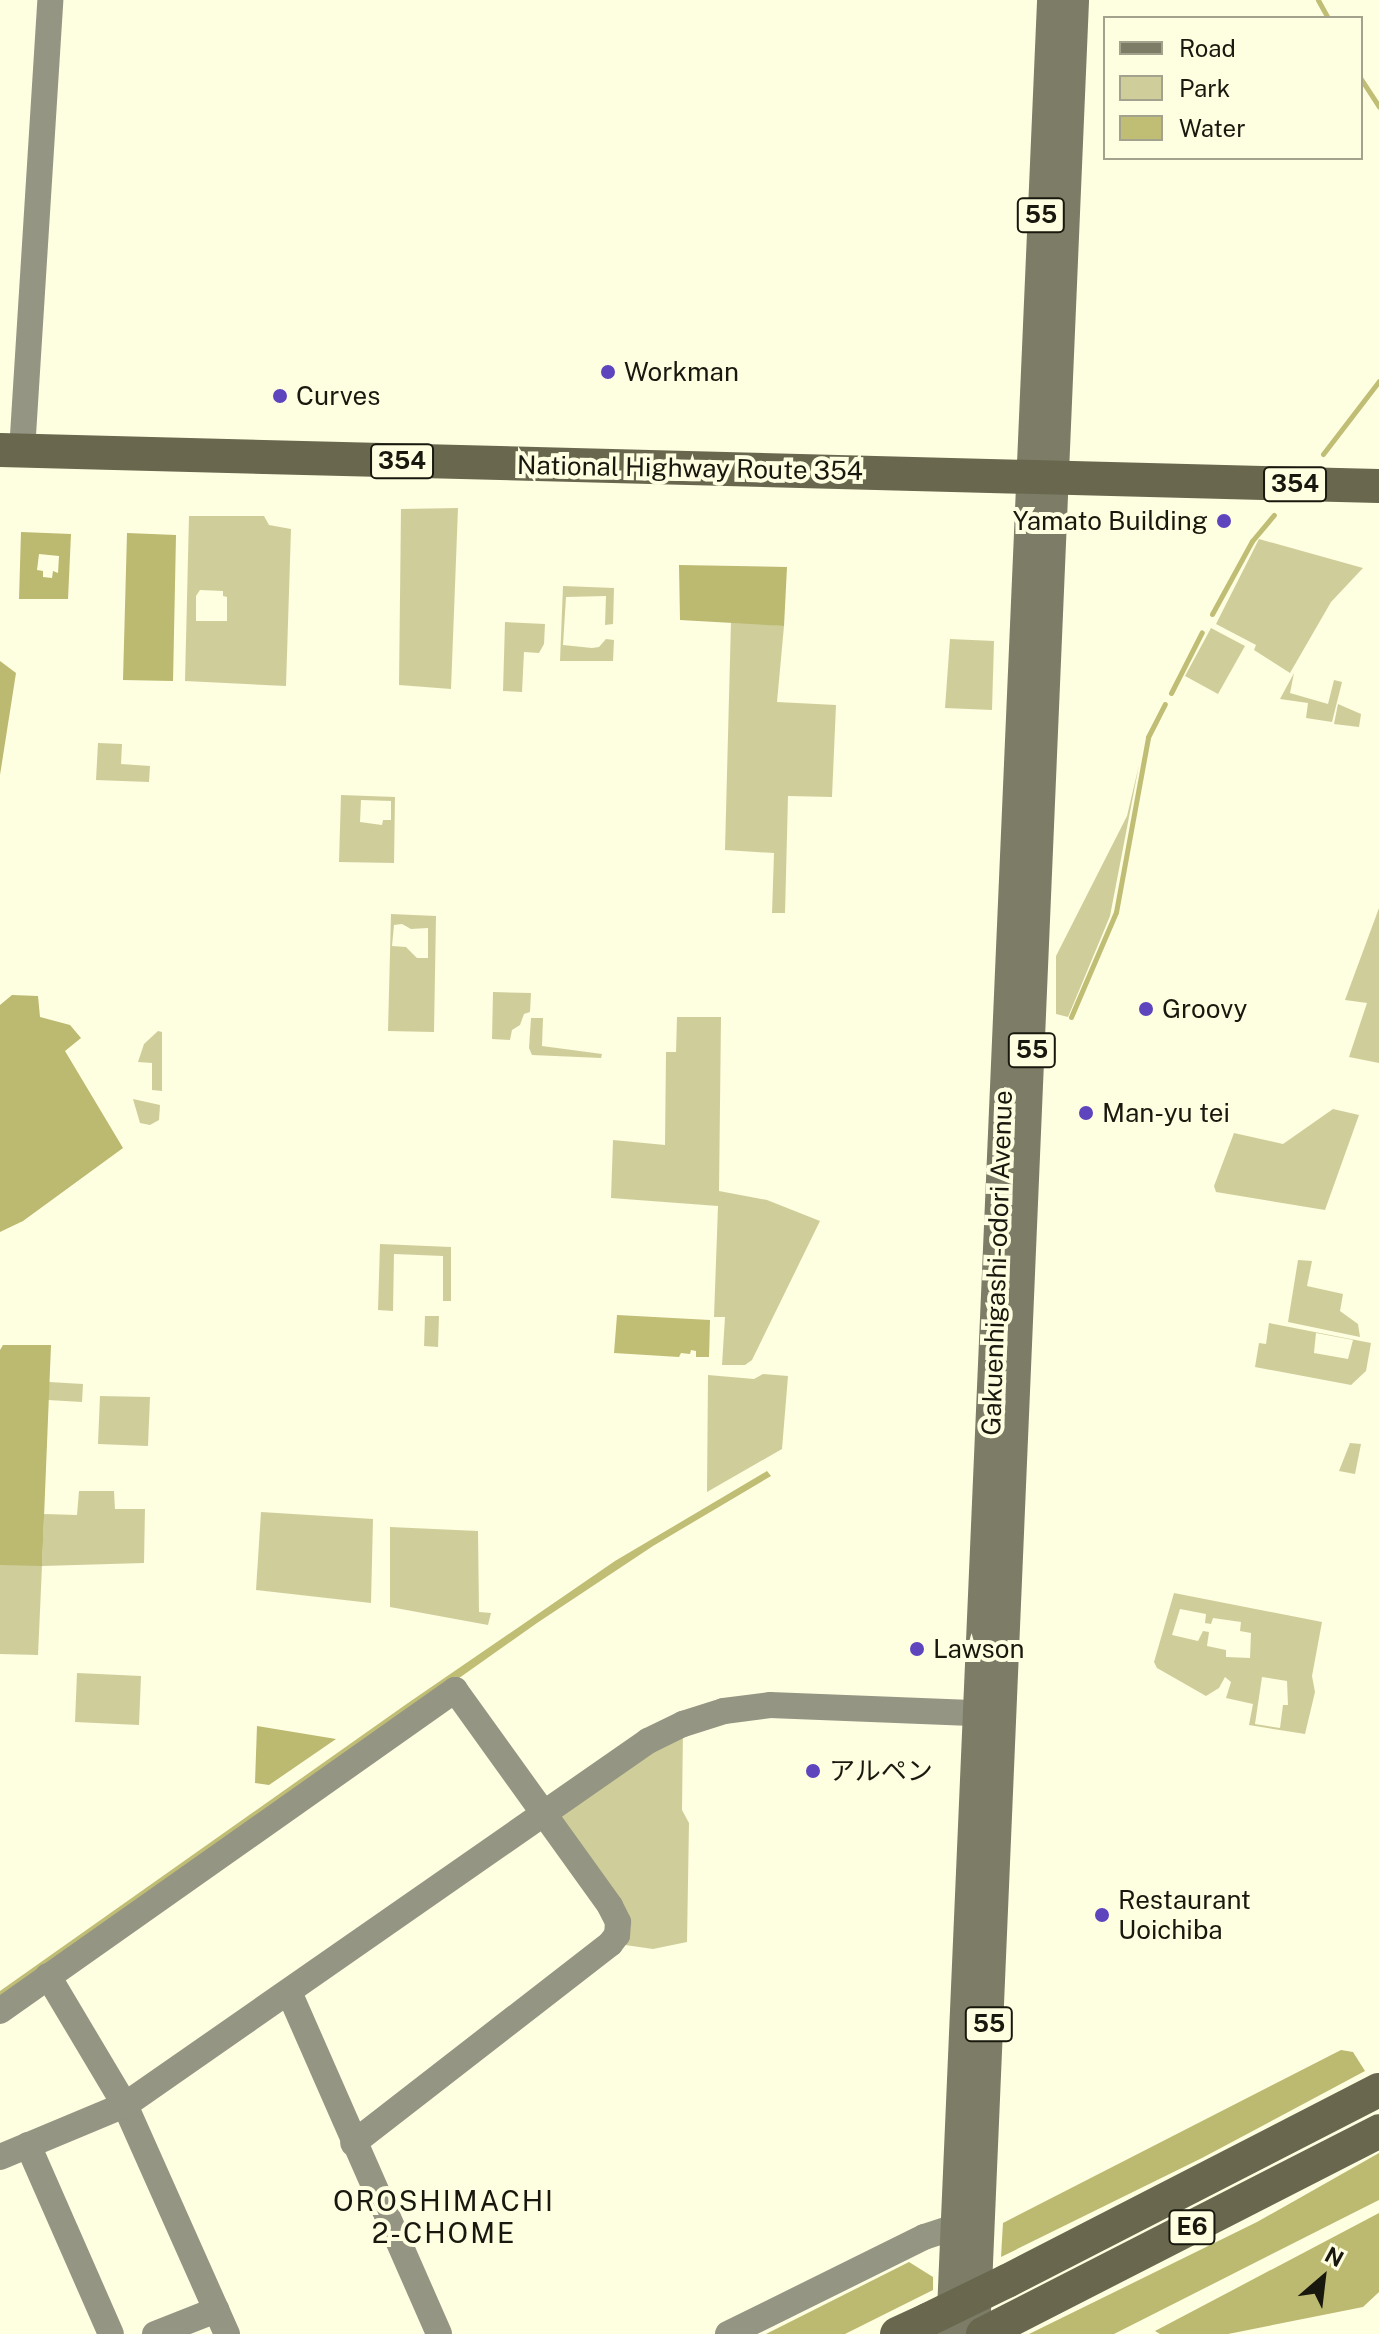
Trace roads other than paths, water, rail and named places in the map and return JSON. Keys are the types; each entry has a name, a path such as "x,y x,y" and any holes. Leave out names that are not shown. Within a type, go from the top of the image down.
{"highway":[{"name":"National Highway Route 354","path":"11,450 1379,486"},
{"name":"E6","path":"925,2329 1007,2281 1379,2090"},
{"name":"E6","path":"988,2330 1379,2131"}],"main road":[{"name":"Gakuenhigashi-odori Avenue","path":"925,2329 955,2227 991,1714 1042,476 1051,0"},
{"name":"Gakuenhigashi-odori Avenue","path":"1042,476 1075,0"},
{"name":"Gakuenhigashi-odori Avenue","path":"988,2330 991,1714"}],"street":[{"path":"11,450 50,0"},
{"path":"0,2011 455,1690 610,1906 618,1922 617,1935 610,1944 353,2143"},
{"path":"0,2157 125,2105 544,1812 648,1741 683,1724 724,1711 770,1705 991,1714"},
{"path":"48,1976 125,2105 227,2334"},
{"path":"289,1992 439,2334"},
{"path":"28,2145 111,2334"},
{"path":"728,2334 924,2237 955,2227"},
{"path":"155,2334 216,2310"}],"water":[{"path":"617,1315 710,1320 709,1357 696,1357 696,1351 691,1350 690,1354 681,1353 679,1357 614,1353"},
{"path":"767,1471 771,1476 653,1546 537,1623 0,2003 0,1991 408,1703 615,1561"}],"waterway":[{"path":"1318,0 1327,16"},
{"path":"1363,82 1379,107"},
{"path":"1323,454 1379,381"},
{"path":"1212,614 1252,541 1274,515"},
{"path":"1171,693 1202,632"},
{"path":"1071,1017 1116,912 1148,737 1165,704"}],"place":[{"name":"Workman","path":"608,372"},
{"name":"Curves","path":"280,396"},
{"name":"Yamato Building","path":"1224,521"},
{"name":"Groovy","path":"1146,1009"},
{"name":"Man-yu tei","path":"1086,1113"},
{"name":"Lawson","path":"917,1649"},
{"name":"アルペン","path":"813,1771"},
{"name":"Restaurant Uoichiba","path":"1102,1915"}],"district":[{"name":"OROSHIMACHI 2-CHOME","path":"444,2217"}]}
